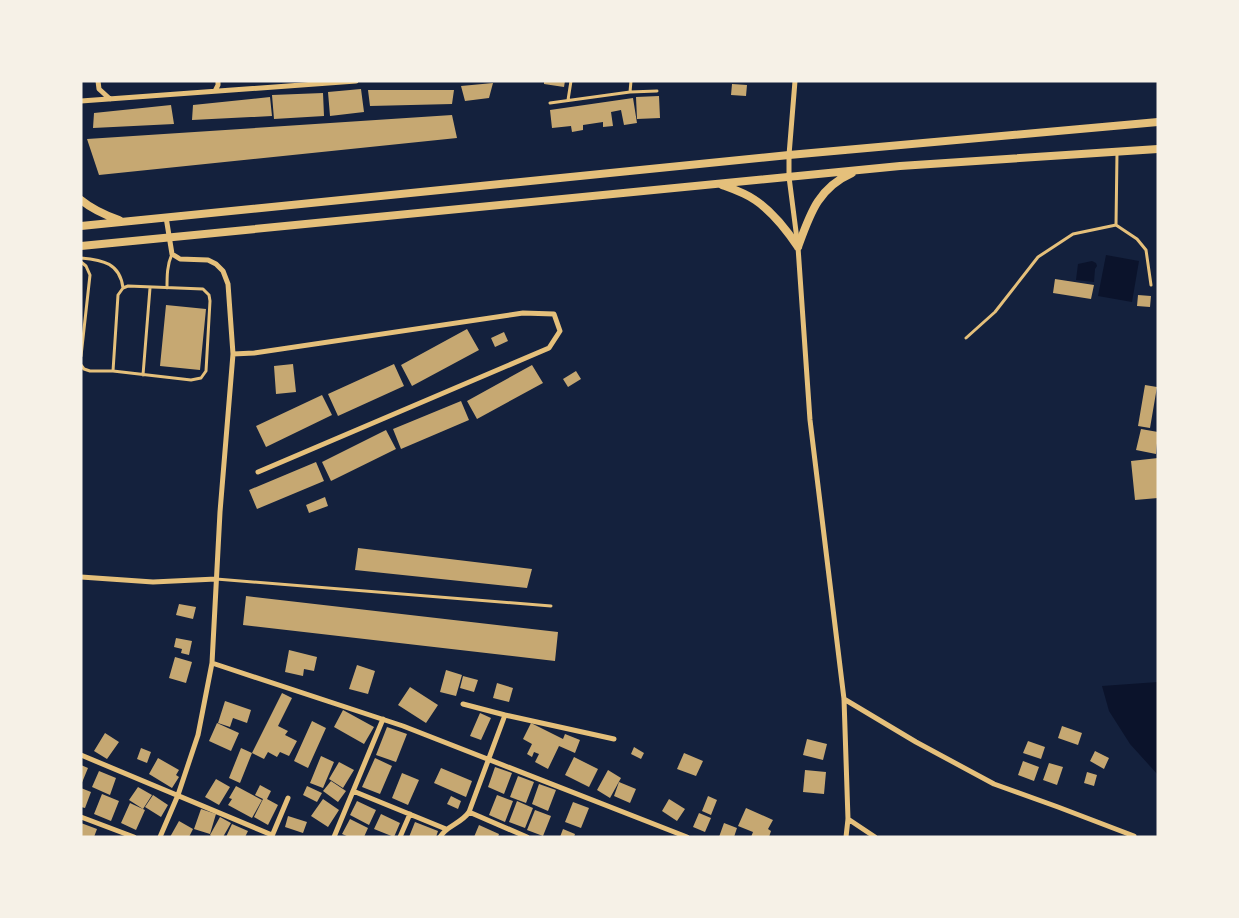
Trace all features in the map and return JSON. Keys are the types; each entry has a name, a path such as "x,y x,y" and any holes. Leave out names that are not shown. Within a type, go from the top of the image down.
{"street":[{"path":"98,81 100,89 110,99"},
{"path":"214,91 218,81"},
{"path":"81,101 356,81"},
{"path":"795,81 789,177 798,247 810,420 844,699 848,819 846,837"},
{"path":"81,226 789,155 1158,122"},
{"path":"81,246 858,170 1158,149"},
{"path":"798,247 811,211 821,196 843,177 858,170"},
{"path":"720,184 759,203 786,230 798,247"},
{"path":"81,200 106,216 124,221"},
{"path":"160,837 178,795 198,735 212,663 232,354 228,284 223,271 216,264 208,260 180,259 172,254 166,217"},
{"path":"232,354 254,353 523,313 554,314 560,331 549,348 258,472"},
{"path":"81,577 153,582 216,579"},
{"path":"212,663 383,720 687,837"},
{"path":"844,699 916,742 994,784 1134,836"},
{"path":"463,704 614,739"},
{"path":"440,837 446,829 462,821 469,812 505,715"},
{"path":"334,837 383,720"},
{"path":"81,755 272,836 288,798"},
{"path":"353,791 446,829"},
{"path":"469,812 527,837"},
{"path":"400,837 410,814"},
{"path":"81,817 134,837"},
{"path":"848,819 875,837"}],"lane":[{"path":"568,100 570,81"},
{"path":"630,92 631,81"},
{"path":"550,103 630,92 657,91"},
{"path":"1116,152 1116,225"},
{"path":"966,338 995,312 1038,257 1073,234 1116,225 1137,239 1146,250 1151,285"},
{"path":"167,288 167,274 172,254"},
{"path":"81,258 106,262 117,270 122,278 123,288 118,295 113,371"},
{"path":"81,262 86,266 90,275 81,356"},
{"path":"81,365 84,369 90,371 113,371 191,380 201,378 206,371 209,295 203,290 123,288"},
{"path":"143,375 150,288"},
{"path":"216,579 551,606"}],"water":[{"path":"1106,255 1139,261 1132,302 1098,296"},
{"path":"1092,261 1097,266 1094,282 1076,280 1078,264"},
{"path":"1158,682 1158,775 1130,744 1109,711 1102,686"}],"building":[{"path":"544,81 565,81 564,87 544,84"},
{"path":"493,83 489,98 465,101 461,86"},
{"path":"732,84 747,85 746,96 731,95"},
{"path":"361,89 364,112 330,116 328,92"},
{"path":"368,90 454,90 452,104 370,106"},
{"path":"323,93 324,116 274,119 272,95"},
{"path":"659,96 660,118 637,119 636,97"},
{"path":"270,97 272,116 192,120 193,105"},
{"path":"633,98 637,123 624,125 621,110 611,112 613,126 603,127 603,122 583,125 583,130 572,132 571,126 552,128 550,110"},
{"path":"171,105 174,124 93,128 94,113"},
{"path":"452,115 457,138 99,175 87,139"},
{"path":"1055,279 1094,285 1091,299 1053,293"},
{"path":"1138,295 1151,296 1150,307 1137,306"},
{"path":"166,305 206,309 200,370 160,366"},
{"path":"467,329 479,350 412,386 401,365"},
{"path":"504,332 508,341 495,347 491,338"},
{"path":"293,364 296,392 276,394 274,366"},
{"path":"394,364 404,386 338,416 328,394"},
{"path":"532,365 543,383 477,419 467,401"},
{"path":"576,371 581,379 568,387 563,379"},
{"path":"1145,385 1157,387 1150,428 1138,426"},
{"path":"322,395 332,415 266,447 256,426"},
{"path":"461,401 469,420 401,449 393,429"},
{"path":"1141,429 1158,432 1156,454 1136,450"},
{"path":"386,430 396,449 331,481 322,462"},
{"path":"1158,458 1158,498 1135,500 1131,461"},
{"path":"316,462 324,481 257,509 249,490"},
{"path":"325,497 328,506 309,513 306,505"},
{"path":"358,548 532,569 527,588 355,570"},
{"path":"246,596 558,632 555,661 243,625"},
{"path":"179,604 196,607 193,619 176,615"},
{"path":"176,638 192,641 189,655 181,653 182,649 174,647"},
{"path":"289,650 317,657 314,671 304,669 303,676 285,672"},
{"path":"175,657 192,662 186,683 169,678"},
{"path":"357,665 375,671 368,694 349,689"},
{"path":"446,670 462,675 456,696 440,692"},
{"path":"463,676 478,680 474,692 460,688"},
{"path":"497,683 513,688 509,702 493,698"},
{"path":"410,687 438,705 426,723 398,705"},
{"path":"282,693 292,698 278,726 288,731 285,735 297,741 289,756 280,752 277,757 268,752 264,759 252,753"},
{"path":"225,701 251,710 247,723 233,718 230,727 218,723"},
{"path":"343,710 374,727 364,744 334,727"},
{"path":"480,713 491,718 481,740 470,736"},
{"path":"312,721 326,728 308,768 294,761"},
{"path":"217,723 239,733 231,751 209,741"},
{"path":"531,723 563,739 565,734 580,740 575,753 559,746 548,769 535,762 539,754 534,752 532,757 527,754 532,744 523,739"},
{"path":"1062,726 1082,733 1078,745 1058,738"},
{"path":"387,727 407,734 396,762 376,755"},
{"path":"105,733 119,742 107,759 94,751"},
{"path":"807,739 827,744 823,760 803,755"},
{"path":"1028,741 1045,747 1041,759 1023,753"},
{"path":"634,747 644,753 641,759 631,754"},
{"path":"141,748 151,752 147,763 137,759"},
{"path":"241,748 252,753 240,783 229,778"},
{"path":"1095,751 1109,758 1104,769 1090,761"},
{"path":"684,753 703,761 696,776 677,769"},
{"path":"321,756 334,762 323,788 310,783"},
{"path":"574,757 598,769 589,787 565,775"},
{"path":"158,758 179,770 176,775 179,777 172,788 149,774"},
{"path":"375,758 392,766 380,794 362,787"},
{"path":"1023,761 1039,767 1034,781 1018,775"},
{"path":"339,762 354,770 343,788 329,779"},
{"path":"1049,763 1063,767 1057,785 1043,780"},
{"path":"81,765 88,768 81,785"},
{"path":"495,767 512,773 504,794 488,787"},
{"path":"441,768 472,781 466,797 434,783"},
{"path":"608,770 621,778 610,798 597,790"},
{"path":"805,770 826,772 824,794 803,792"},
{"path":"99,771 116,778 110,795 92,787"},
{"path":"1087,772 1097,775 1094,786 1084,783"},
{"path":"402,773 419,780 408,805 392,798"},
{"path":"518,776 534,782 526,803 510,797"},
{"path":"216,779 230,787 219,805 205,797"},
{"path":"331,781 346,791 338,802 323,791"},
{"path":"619,782 636,789 630,803 614,796"},
{"path":"539,784 556,790 548,811 532,804"},
{"path":"260,785 271,791 267,799 278,805 268,825 254,817 263,799 255,795"},
{"path":"236,786 262,800 252,818 228,805 232,799 229,798"},
{"path":"307,786 322,793 317,802 303,795"},
{"path":"138,787 152,795 143,809 129,800"},
{"path":"81,788 91,792 85,808 81,807"},
{"path":"102,794 119,801 111,821 94,814"},
{"path":"153,795 168,805 161,817 145,807"},
{"path":"497,795 513,801 505,822 489,815"},
{"path":"451,796 461,801 458,809 447,804"},
{"path":"708,796 717,800 711,815 702,811"},
{"path":"323,799 339,810 328,827 311,816"},
{"path":"669,799 685,809 677,821 662,811"},
{"path":"357,801 376,810 369,825 350,815"},
{"path":"517,801 533,808 525,828 509,822"},
{"path":"573,802 589,808 581,828 565,822"},
{"path":"130,803 145,810 136,830 121,823"},
{"path":"746,808 773,820 768,829 771,831 769,837 751,837 753,832 738,826"},
{"path":"201,809 216,814 210,834 194,829"},
{"path":"535,810 551,816 543,836 527,830"},
{"path":"699,813 711,818 705,832 693,827"},
{"path":"381,814 400,823 394,837 374,829"},
{"path":"288,816 307,822 303,833 285,827"},
{"path":"220,817 231,823 223,837 212,837 210,835"},
{"path":"350,819 368,828 364,837 349,837 342,834"},
{"path":"179,821 193,829 189,837 170,837"},
{"path":"415,822 438,831 436,837 409,837"},
{"path":"81,823 97,829 94,837 81,837"},
{"path":"724,823 737,828 734,837 719,837"},
{"path":"232,824 248,831 245,837 226,837"},
{"path":"479,825 499,834 498,837 474,837"},
{"path":"563,829 575,834 574,837 560,837"}]}
